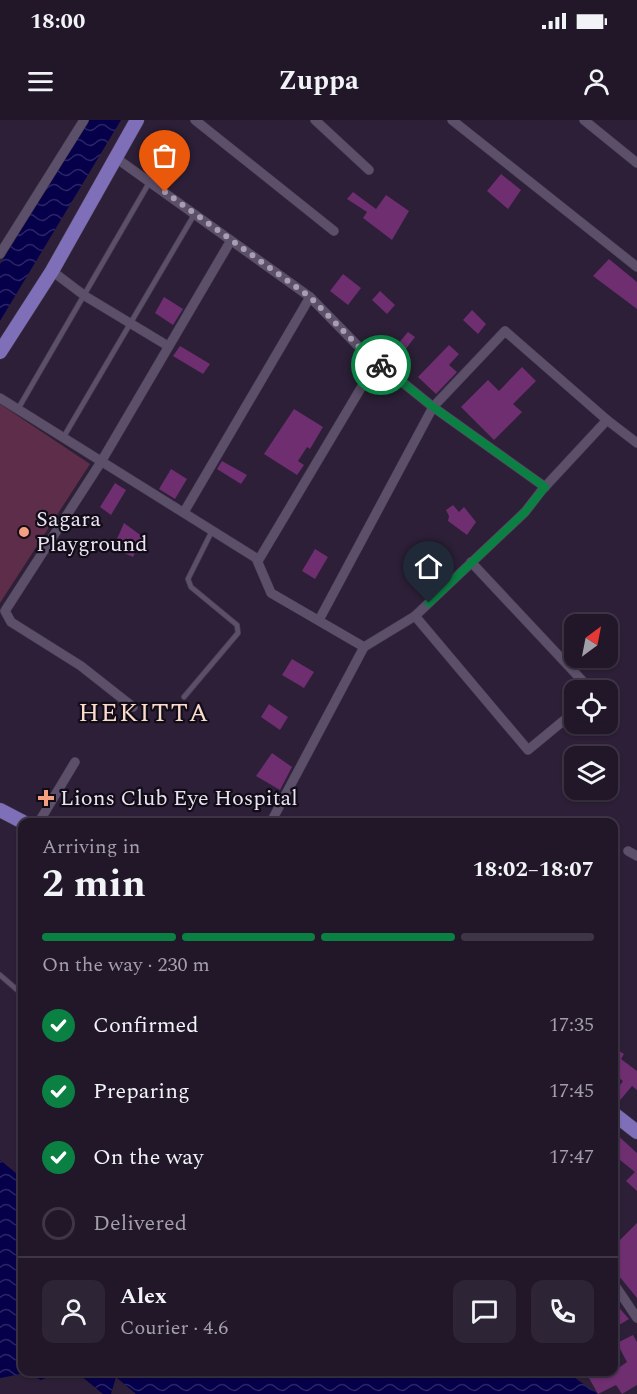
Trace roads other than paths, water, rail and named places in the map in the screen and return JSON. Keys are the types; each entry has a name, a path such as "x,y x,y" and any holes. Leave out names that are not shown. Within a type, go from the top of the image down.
{"main road":[{"path":"0,352 52,271 137,120"},
{"path":"0,810 18,819"},
{"path":"618,1117 637,1132"}],"street":[{"path":"0,254 84,120"},
{"path":"195,120 334,231"},
{"path":"315,120 369,170"},
{"path":"452,120 637,267"},
{"path":"584,120 637,163"},
{"path":"116,158 310,297 359,347 433,407 545,487"},
{"path":"133,707 81,666 11,622 5,611 101,462 231,242"},
{"path":"52,271 85,296 168,346"},
{"path":"184,512 310,297"},
{"path":"319,620 433,407 505,331 637,443"},
{"path":"258,561 377,361"},
{"path":"0,398 184,512 258,561 271,593 364,647"},
{"path":"273,818 364,647 415,616 525,512 545,487 608,420"},
{"path":"471,562 582,680"},
{"path":"415,616 528,750 564,720"},
{"path":"41,818 75,762"},
{"path":"618,1290 637,1318"}],"lane":[{"path":"18,408 151,181"},
{"path":"63,438 194,214"},
{"path":"184,697 238,633 237,625 191,586 188,579 212,531"},
{"path":"0,975 18,991"}],"water":[{"path":"89,120 121,120 0,321 0,264"},
{"path":"0,1160 18,1175 18,1375 0,1378"},
{"path":"33,1376 50,1376 41,1380"},
{"path":"81,1376 572,1376 598,1394 136,1394 116,1377 111,1394 103,1394"}],"place":[{"name":"Sagara Playground","path":"24,532"},
{"name":"Lions Club Eye Hospital","path":"46,798"}],"district":[{"name":"HEKITTA","path":"144,713"}]}
